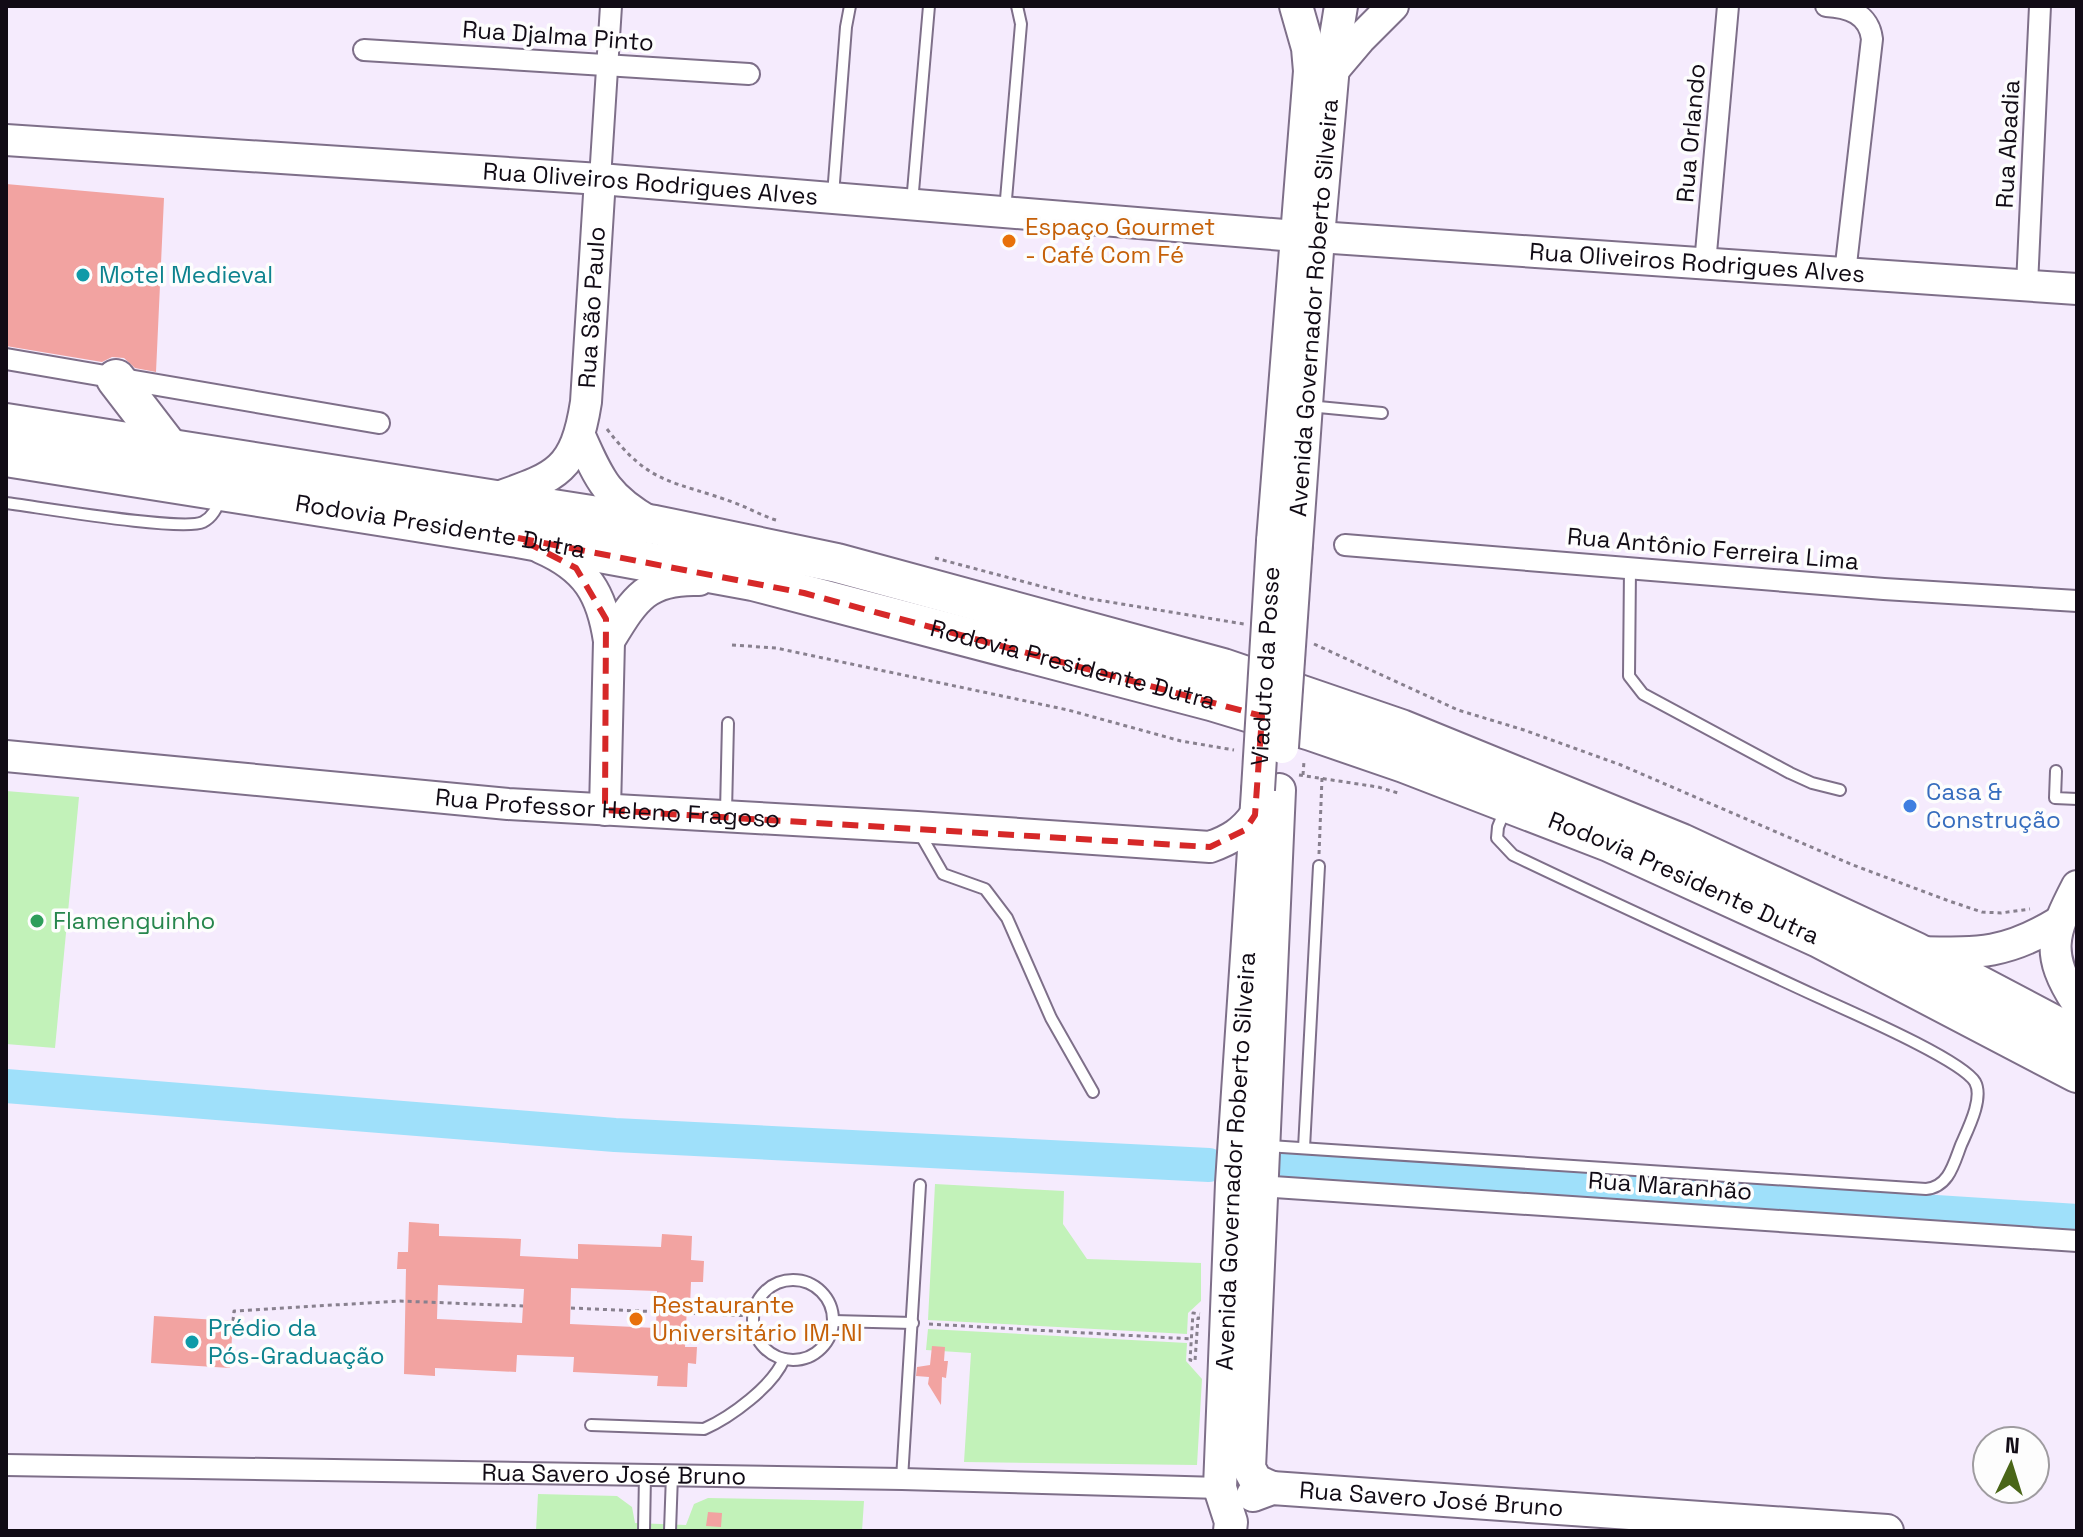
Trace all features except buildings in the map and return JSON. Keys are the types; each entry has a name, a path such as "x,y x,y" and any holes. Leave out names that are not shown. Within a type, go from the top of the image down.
{"highway":[{"path":"116,379 169,448"},
{"name":"Rodovia Presidente Dutra","path":"15,421 655,525 852,567 1210,664 1329,702 1681,843 1916,952 2077,1037"},
{"name":"Rodovia Presidente Dutra","path":"6,457 518,538 753,581 1225,705 1337,740 1609,842 1819,938 2077,1073"}],"main road":[{"name":"Avenida Governador Roberto Silveira","path":"1284,543 1321,40 1341,6"},
{"path":"1321,40 1393,6"},
{"name":"Rua Oliveiros Rodrigues Alves","path":"6,140 600,179 1307,237 2077,289"},
{"name":"Rua São Paulo","path":"492,499 552,475 567,461 581,438 600,179"},
{"name":"Avenida Governador Roberto Silveira","path":"1284,543 1306,406 1307,237"},
{"path":"581,438 597,474 613,496 623,507 655,525"},
{"path":"518,538 559,556 586,578 599,599 609,641 605,810"},
{"name":"Viaduto da Posse","path":"1274,793 1284,543"},
{"path":"609,641 630,606 654,586 681,579 753,581"},
{"name":"Rua Professor Heleno Fragoso","path":"6,756 493,802 1210,847 1226,854 1251,873"},
{"name":"Avenida Governador Roberto Silveira","path":"1230,1526 1220,1488 1232,1183 1251,873 1274,793"},
{"name":"Avenida Governador Roberto Silveira","path":"1272,1488 1256,1481 1249,1468 1274,793"},
{"path":"1210,847 1245,830 1274,793"},
{"path":"2077,886 2060,919 2058,967 2077,1003"},
{"path":"1916,952 2000,949 2028,941 2060,919"},
{"name":"Rua Savero José Bruno","path":"1230,1526 1248,1499 1272,1488 1887,1531"}],"street":[{"path":"600,179 611,6"},
{"name":"Rua Orlando","path":"1705,264 1728,6"},
{"path":"1826,6 1848,9 1860,16 1869,26 1872,39 1845,273"},
{"name":"Rua Abadia","path":"2027,285 2040,6"},
{"name":"Rua Djalma Pinto","path":"364,50 749,74"},
{"path":"6,359 379,423"},
{"name":"Rua Antônio Ferreira Lima","path":"1345,545 2077,601"},
{"name":"Rua Maranhão","path":"1260,1186 2077,1241"},
{"name":"Rua Savero José Bruno","path":"6,1465 902,1479 1220,1488"}],"lane":[{"path":"832,199 850,6"},
{"path":"911,205 929,6"},
{"path":"1005,214 1021,24 1017,6"},
{"path":"1306,406 1382,413"},
{"path":"6,503 170,524 199,524 214,512 224,492"},
{"path":"1630,568 1629,676 1634,686 1643,694 1790,773 1840,790"},
{"path":"726,818 728,723"},
{"path":"2056,771 2055,798 2077,799"},
{"name":"Rua Maranhão","path":"1262,1145 1931,1189 1940,1185 1950,1172 1979,1095 1973,1078 1960,1067 1890,1030 1513,855 1497,838 1498,827 1508,804"},
{"path":"917,827 943,874 985,889 1007,918 1051,1018 1093,1092"},
{"path":"1304,1148 1319,866"},
{"path":"902,1479 920,1185"},
{"path":"796,1281 820,1291 828,1301 833,1321 828,1339 821,1349 798,1360 784,1359 762,1346 755,1334 753,1316 761,1296 770,1287 796,1281"},
{"path":"833,1321 913,1323"},
{"path":"591,1425 704,1429 763,1388 777,1374 784,1359"},
{"path":"644,1531 645,1475"},
{"path":"670,1531 672,1475"}],"path":[{"path":"586,402 621,448 646,471 676,486 734,502 784,522"},
{"path":"935,558 1085,598 1237,622"},
{"path":"1313,643 1458,710 1621,765 1853,865 1949,901 1982,912 2017,912 2041,906 2060,919"},
{"path":"732,645 790,651 1068,710 1181,741 1234,750"},
{"path":"1274,793 1322,778 1406,795"},
{"path":"1319,866 1322,778"},
{"path":"233,1321 234,1311 289,1306 400,1301 523,1306"},
{"path":"571,1308 753,1316"},
{"path":"913,1323 1192,1339 1193,1313 1198,1314"}],"highlighted area":[{"path":"518,538 804,593 1262,716 1255,815 1245,830 1210,847 605,810 606,619 576,568"}],"green space":[{"name":"Flamenguinho","path":"6,791 79,797 55,1048 6,1044"},
{"path":"935,1184 1064,1191 1063,1224 1087,1259 1201,1263 1201,1301 1188,1313 1187,1334 928,1320"},
{"path":"928,1329 1187,1343 1186,1361 1202,1379 1197,1465 964,1462 971,1353 926,1350"},
{"path":"538,1494 617,1496 632,1507 635,1523 686,1525 694,1504 708,1498 864,1501 862,1531 536,1531"}],"waterway":[{"path":"6,1086 615,1135 1209,1165"},
{"path":"1281,1170 2077,1221"}],"place":[{"name":"Espaço Gourmet - Café Com Fé","path":"1009,241"},
{"name":"Motel Medieval","path":"83,275"},
{"name":"Casa & Construção","path":"1910,806"},
{"name":"Flamenguinho","path":"37,921"},
{"name":"Restaurante Universitário IM-NI","path":"636,1319"},
{"name":"Prédio da Pós-Graduação","path":"192,1342"}]}
